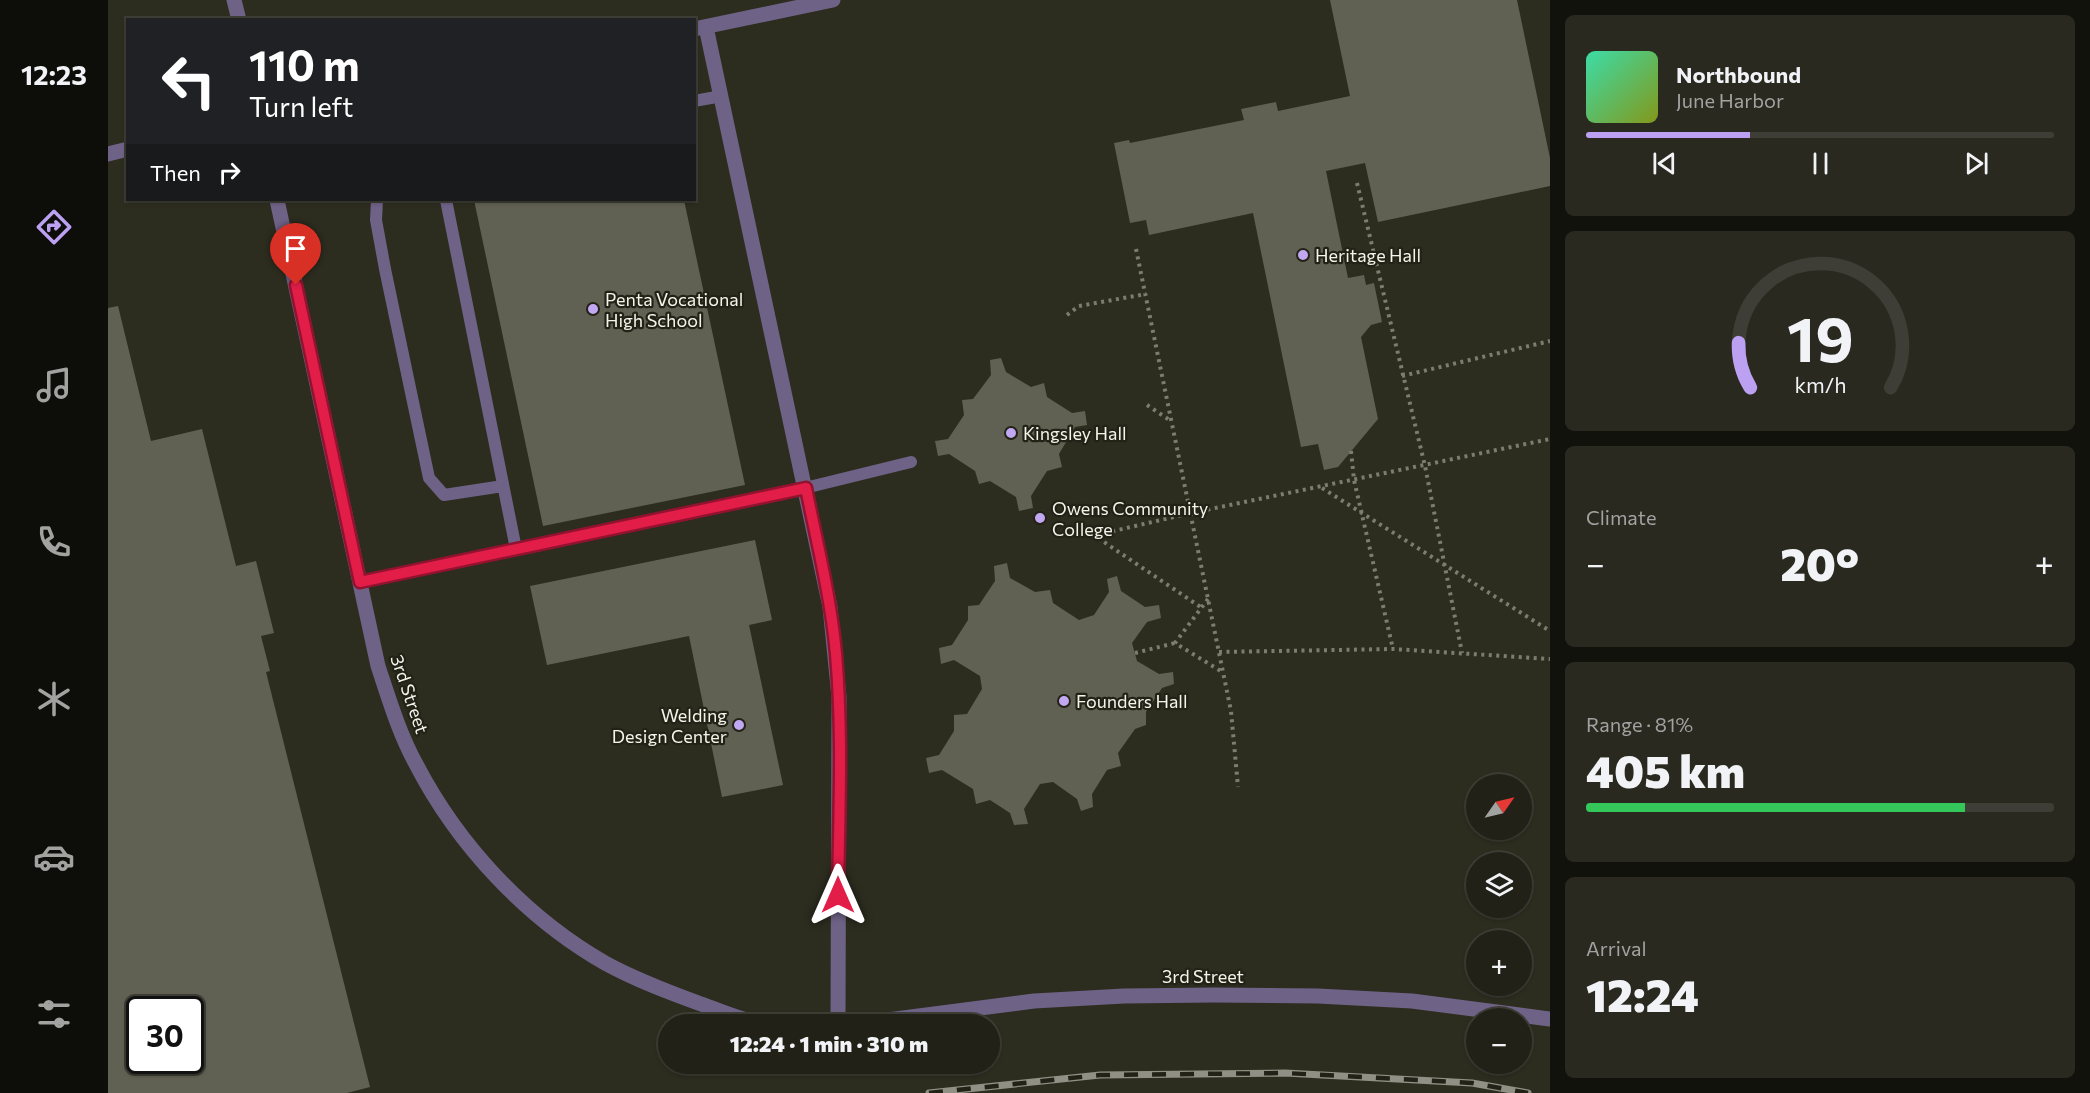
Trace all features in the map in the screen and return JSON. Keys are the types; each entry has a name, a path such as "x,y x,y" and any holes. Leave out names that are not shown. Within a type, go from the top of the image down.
{"street":[{"path":"234,0 238,18"},
{"path":"833,0 700,28 722,96 830,608 839,697 838,1014"},
{"path":"108,154 126,150"},
{"name":"3rd Street","path":"277,201 378,666 414,762 437,802 465,842 493,873 542,918 605,963 656,988 733,1014"},
{"name":"3rd Street","path":"937,1014 1034,1002 1124,996 1213,995 1318,996 1412,1001 1550,1019"}],"lane":[{"path":"696,102 722,96"},
{"path":"377,201 376,220 385,269 429,478 444,495 504,486"},
{"path":"446,201 516,549"},
{"path":"360,582 806,488 911,462"}],"path":[{"path":"1357,183 1425,466 1462,653"},
{"path":"1136,249 1224,673 1231,711 1238,787"},
{"path":"1067,315 1079,306 1146,294"},
{"path":"1402,376 1550,340"},
{"path":"1147,405 1172,421"},
{"path":"1105,533 1550,439"},
{"path":"1351,452 1354,480 1392,649"},
{"path":"1321,487 1550,631"},
{"path":"1098,538 1202,608"},
{"path":"1135,653 1175,644 1208,598"},
{"path":"1175,644 1224,673"},
{"path":"1219,652 1392,649 1550,659"}],"building":[{"name":"Heritage Hall","path":"1330,0 1517,0 1550,158 1550,186 1378,222 1365,163 1326,171 1348,278 1364,275 1366,285 1374,283 1382,322 1371,325 1361,337 1378,419 1338,467 1324,470 1318,444 1301,447 1253,213 1149,235 1146,220 1130,223 1114,143 1129,140 1130,143 1244,120 1241,109 1276,102 1278,111 1350,96"},
{"path":"474,201 684,201 745,485 543,526"},
{"path":"118,306 151,441 202,429 236,566 256,561 274,633 261,636 270,671 266,672 370,1087 347,1093 108,1093 108,308"},
{"name":"Kingsley Hall","path":"1001,358 1006,372 1031,387 1044,383 1047,397 1072,413 1085,411 1087,425 1075,427 1059,454 1062,467 1047,471 1031,496 1033,508 1019,511 1016,497 990,481 979,484 975,471 949,454 938,456 935,441 948,439 964,415 962,400 973,399 991,375 990,360"},
{"name":"Welding Design Center","path":"755,540 772,620 749,625 783,785 722,797 689,636 547,665 530,586"},
{"name":"Founders Hall","path":"1007,563 1010,578 1035,592 1050,590 1053,603 1079,620 1094,615 1109,592 1107,579 1117,576 1121,591 1145,607 1159,605 1161,618 1147,622 1132,643 1137,661 1159,674 1173,672 1174,684 1162,688 1146,712 1146,725 1135,729 1118,753 1121,766 1107,770 1092,794 1093,807 1081,811 1077,799 1053,782 1040,784 1024,809 1028,824 1014,825 1010,813 990,800 976,804 973,789 942,770 929,773 926,758 939,755 954,731 954,715 967,714 982,689 980,676 954,660 941,664 939,648 952,645 968,620 968,606 979,605 995,581 994,566"}],"railway":[{"path":"929,1093 1100,1075 1285,1073 1472,1083 1528,1093"}],"place":[{"name":"Heritage Hall","path":"1303,255"},
{"name":"Penta Vocational High School","path":"593,309"},
{"name":"Kingsley Hall","path":"1011,433"},
{"name":"Owens Community College","path":"1040,518"},
{"name":"Founders Hall","path":"1064,701"},
{"name":"Welding Design Center","path":"739,725"}],"route":[{"path":"296,285 360,582 806,488 830,608 836,652 839,697 838,895"}]}
